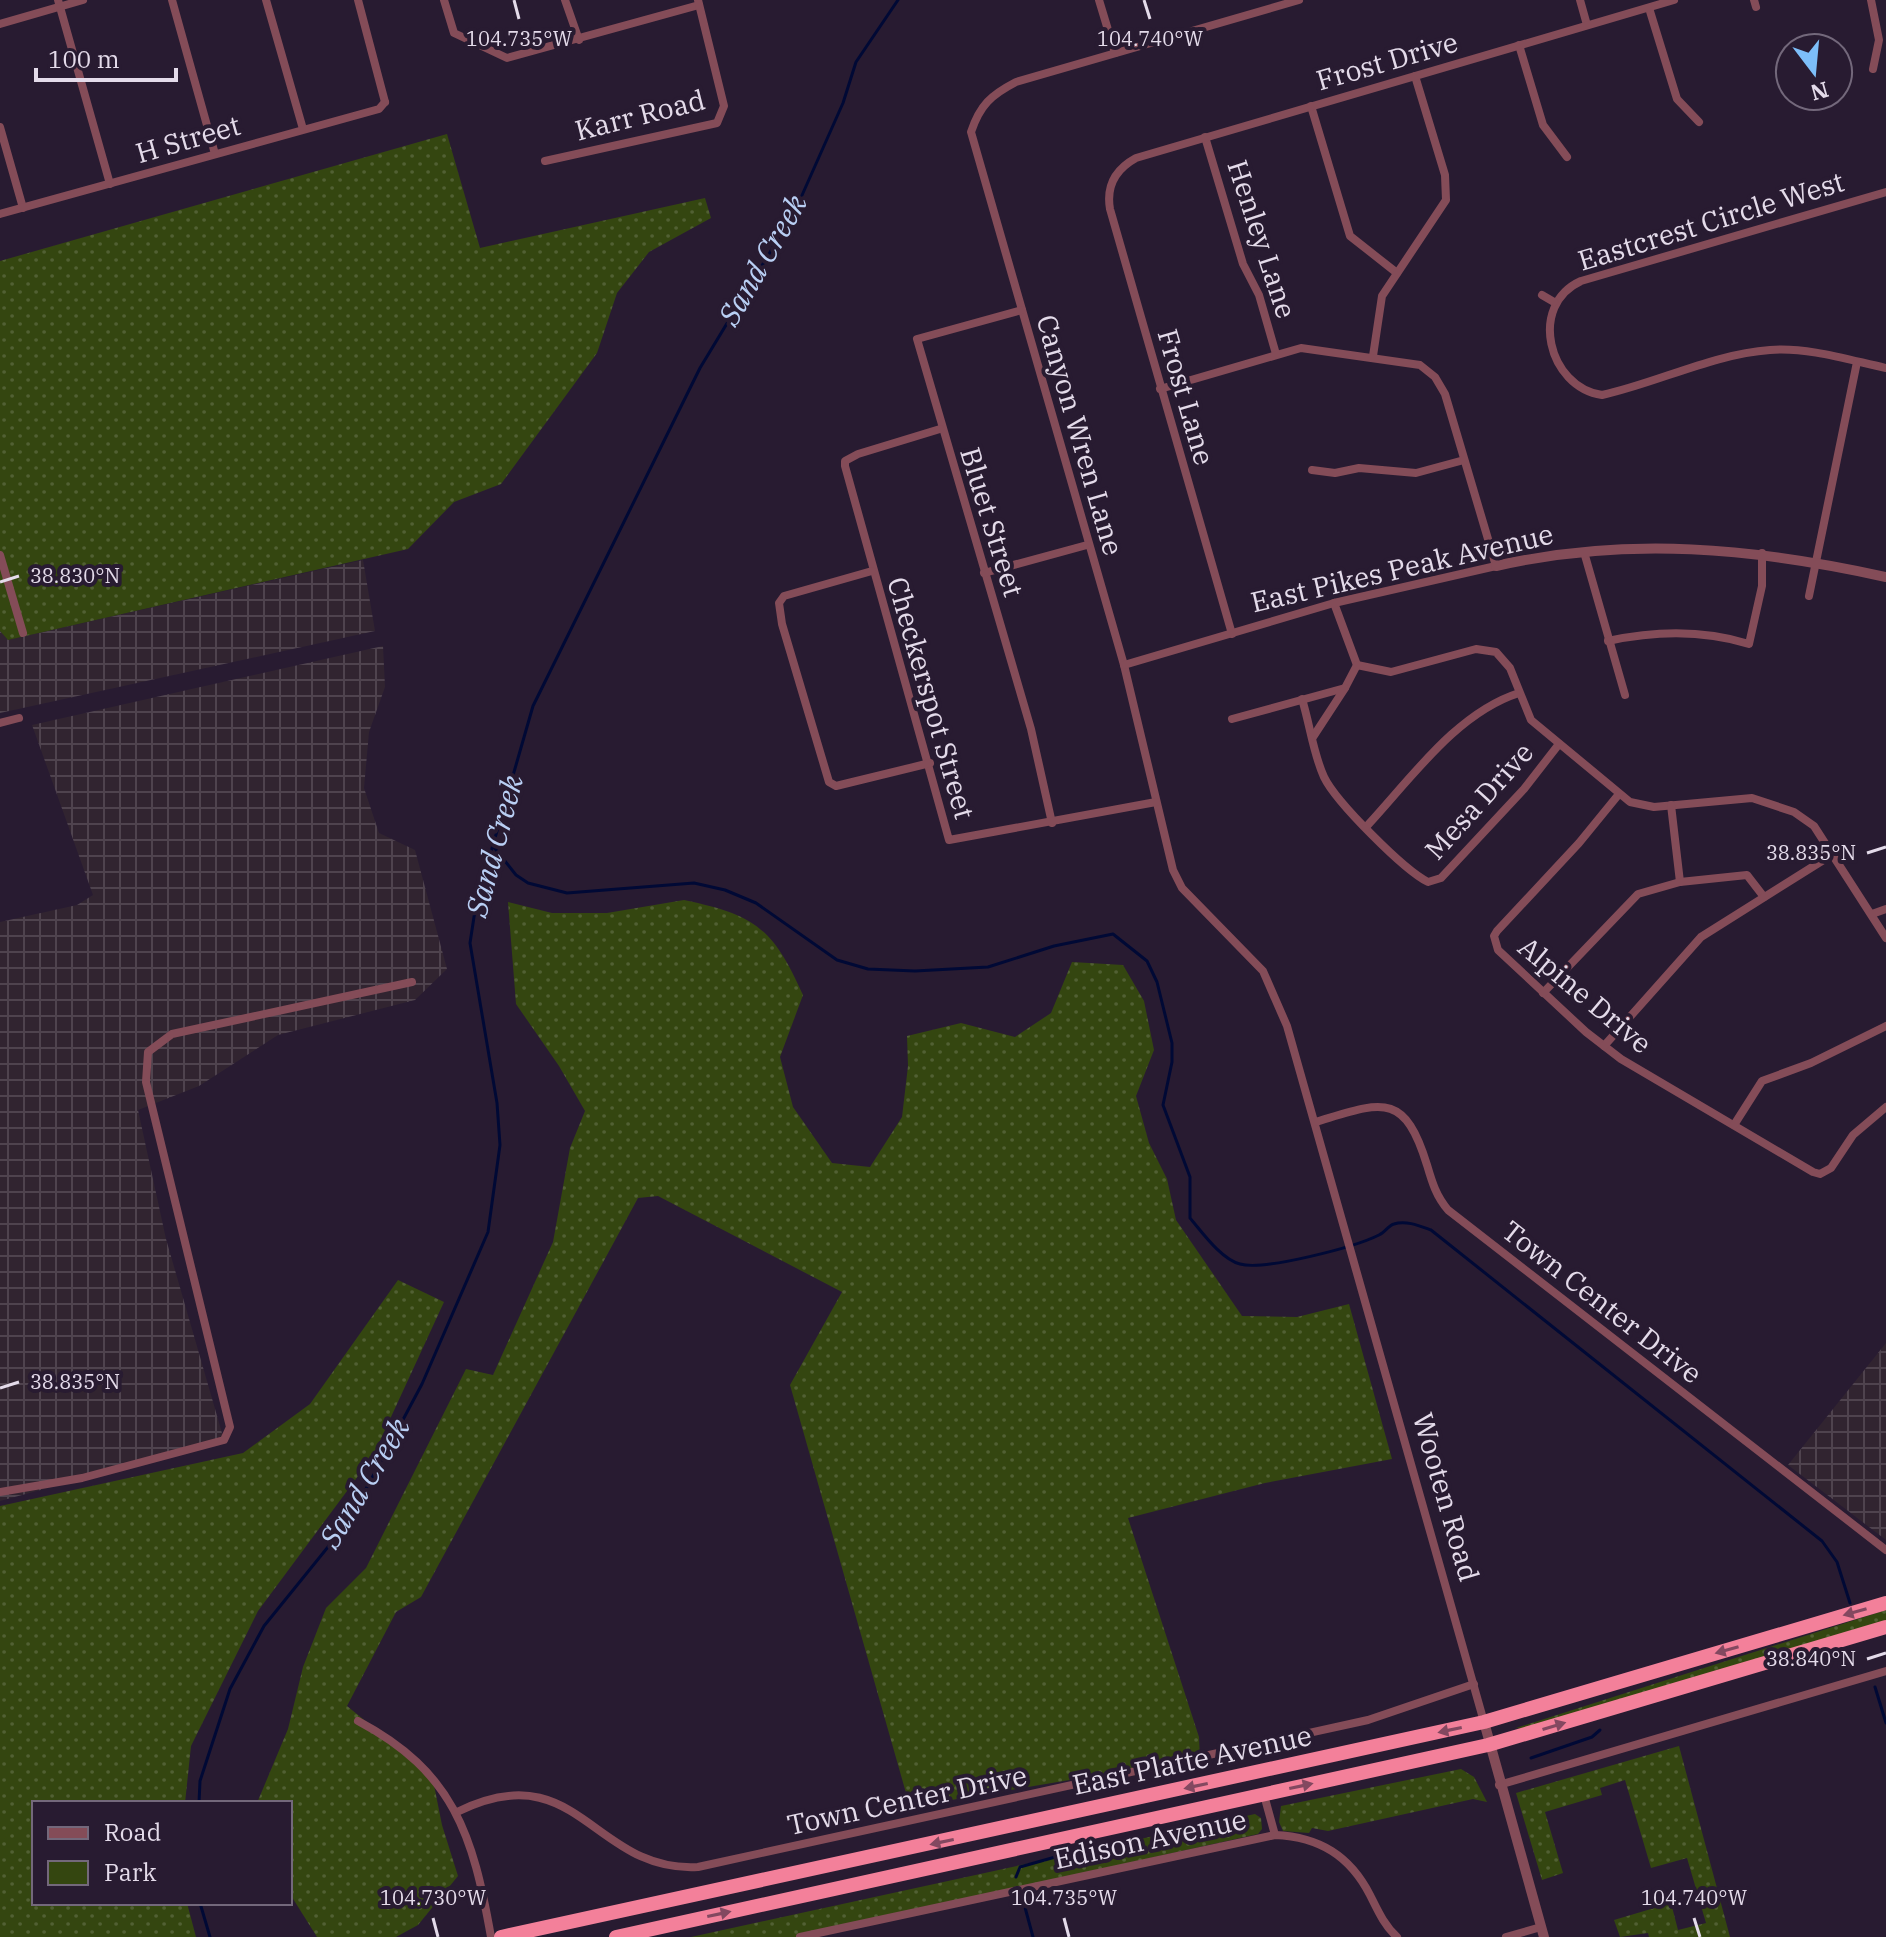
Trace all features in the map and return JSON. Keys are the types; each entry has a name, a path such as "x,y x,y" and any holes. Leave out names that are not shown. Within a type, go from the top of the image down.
{"highway":[{"name":"East Platte Avenue","path":"501,1937 1484,1722 1884,1604"},
{"name":"East Platte Avenue","path":"616,1937 1488,1745 1886,1627"},
{"path":"530,1937 564,1924"}],"street":[{"path":"0,24 59,3 83,0"},
{"path":"172,0 215,154"},
{"path":"266,0 303,129"},
{"name":"H Street","path":"0,214 388,104 358,0"},
{"path":"444,0 454,33 507,58 579,40 698,2"},
{"path":"565,0 579,40"},
{"path":"1099,0 1115,53"},
{"name":"Canyon Wren Lane","path":"1299,0 1016,82 989,96 977,113 971,132 1087,545 1124,665 1170,861 1182,888 1263,971 1287,1026 1299,1071"},
{"path":"1580,0 1587,25"},
{"name":"Frost Drive","path":"1117,173 1136,158 1674,0"},
{"path":"1871,0 1879,40 1873,69"},
{"name":"Karr Road","path":"545,161 717,123 722,118 724,106 698,2"},
{"path":"59,3 110,184"},
{"path":"1649,8 1677,99 1699,122"},
{"path":"1519,45 1543,125 1567,157"},
{"path":"1373,356 1379,305 1441,208 1447,191 1415,76"},
{"path":"1311,106 1350,236 1397,273"},
{"path":"0,127 23,208"},
{"name":"Henley Lane","path":"1205,137 1243,264 1259,295 1276,354"},
{"name":"Frost Lane","path":"1117,173 1109,189 1110,209 1232,634"},
{"name":"Eastcrest Circle West","path":"1857,362 1797,351 1760,351 1602,395 1572,383 1554,349 1549,325 1554,302 1563,291 1581,281 1886,192"},
{"path":"1542,295 1554,302"},
{"name":"Bluet Street","path":"1022,310 917,339 940,429 1031,729 1052,823"},
{"path":"1160,389 1276,354 1311,347 1411,362 1435,377 1445,394 1496,566"},
{"path":"1809,596 1857,362 1886,368"},
{"name":"Checkerspot Street","path":"940,429 845,461 872,571 930,763 949,840 1156,802"},
{"path":"1312,470 1335,473 1359,468 1416,473 1464,460"},
{"path":"984,573 1087,545"},
{"name":"East Pikes Peak Avenue","path":"1124,665 1334,603 1496,566 1584,552 1691,547 1815,561 1886,577"},
{"path":"1584,552 1625,695"},
{"path":"1608,641 1707,634 1749,644 1762,586 1762,553"},
{"path":"0,555 23,633"},
{"path":"872,571 784,596 779,603 802,695 829,782 836,786 930,763"},
{"path":"1313,737 1357,665 1334,603"},
{"path":"1357,665 1391,672 1476,649 1499,648 1531,720 1619,794 1637,805 1671,805 1726,798 1763,800 1805,818 1884,931"},
{"path":"1232,719 1345,688"},
{"path":"1366,827 1450,737 1495,703 1519,693"},
{"name":"Mesa Drive","path":"1302,699 1319,765 1331,790 1421,879 1435,881 1508,807 1559,744"},
{"path":"0,723 19,718"},
{"name":"Alpine Drive","path":"1619,794 1494,936 1498,950 1604,1046 1671,1090 1820,1174 1831,1168 1853,1135 1886,1107"},
{"path":"1671,805 1680,882"},
{"path":"1604,1046 1701,937 1833,854"},
{"path":"1543,993 1629,901 1648,889 1680,882 1747,875 1764,897"},
{"path":"1872,914 1886,909"},
{"path":"0,1492 82,1478 224,1440 230,1427 146,1082 148,1052 172,1034 412,982"},
{"path":"1734,1125 1762,1081 1811,1063 1886,1026"},
{"name":"Wooten Road","path":"1299,1071 1542,1932"},
{"name":"Town Center Drive","path":"1315,1122 1378,1106 1406,1117 1418,1134 1436,1193 1448,1210 1886,1550"},
{"path":"1499,1785 1886,1671"},
{"name":"Town Center Drive","path":"457,1812 491,1797 516,1795 546,1798 578,1812 636,1855 669,1866 698,1867 1368,1720 1474,1684"},
{"path":"358,1721 416,1758 439,1783 457,1812 476,1860 491,1937"},
{"name":"Edison Avenue","path":"1264,1795 1275,1835"},
{"name":"Edison Avenue","path":"800,1937 1275,1835 1297,1836 1333,1849 1354,1867 1386,1927 1397,1937"},
{"path":"1506,1937 1542,1932"}],"shaded area":[{"path":"363,560 375,631 0,713 0,631 8,640"},
{"path":"383,646 385,687 369,732 364,788 379,833 415,850 447,969 415,1000 278,1035 199,1086 138,1110 166,1239 224,1440 0,1501 0,922 77,905 93,895 32,725"},
{"path":"1886,1343 1886,1540 1788,1465"}],"green space":[{"path":"447,134 480,248 705,198 711,218 649,252 617,293 597,353 501,484 454,502 408,549 8,640 0,631 0,261"},
{"path":"684,900 745,919 771,939 803,995 780,1057 793,1107 832,1163 870,1167 902,1117 908,1066 907,1036 961,1023 1015,1037 1051,1013 1072,962 1123,965 1144,1001 1154,1050 1136,1096 1149,1143 1167,1179 1176,1220 1242,1316 1297,1317 1349,1304 1392,1459 1265,1483 1128,1518 1199,1737 1200,1758 910,1807 790,1385 842,1292 658,1196 638,1198 421,1597 396,1612 347,1706 432,1775 442,1825 458,1876 418,1925 396,1937 317,1937 292,1897 292,1801 258,1801 288,1729 303,1667 326,1608 366,1568 466,1369 493,1375 553,1242 570,1148 585,1111 559,1066 516,1004 508,902 552,913 607,913"},
{"path":"398,1280 444,1302 373,1456 258,1611 191,1746 185,1801 32,1801 32,1905 188,1905 196,1937 0,1937 0,1506 243,1453 310,1404"},
{"path":"1886,1610 1886,1623 1524,1729 1516,1728"},
{"path":"1679,1746 1730,1937 1649,1937 1648,1933 1620,1937 1614,1920 1671,1903 1678,1930 1706,1923 1687,1858 1651,1868 1625,1780 1600,1788 1602,1795 1545,1812 1563,1873 1542,1880 1516,1793"},
{"path":"1461,1769 1474,1777 1487,1802 1473,1799 1328,1831 1312,1828 1309,1833 1283,1831 1279,1822 1281,1806"},
{"path":"1255,1814 1261,1818 1262,1829 1258,1834 796,1937 691,1937"}],"waterway":[{"name":"Sand Creek","path":"199,1801 200,1781 230,1689 264,1626 349,1521 422,1384 488,1232 500,1145 497,1103 470,943 476,904 533,706 700,368 795,211 843,103 856,62 898,0"},
{"path":"493,846 516,875 528,883 567,893 694,883 725,890 756,903 837,960 868,969 915,971 988,967 1054,946 1113,934 1147,961 1157,982 1172,1043 1172,1062 1163,1105 1190,1177 1190,1218 1219,1251 1240,1264 1268,1264 1351,1246 1399,1223 1431,1230 1822,1541 1837,1562 1850,1603"},
{"path":"1875,1687 1886,1723"},
{"path":"1531,1758 1592,1737 1600,1730"},
{"path":"1016,1877 1020,1867 1080,1850"},
{"path":"1023,1900 1033,1937"},
{"name":"Sand Creek","path":"201,1905 210,1937"}]}
